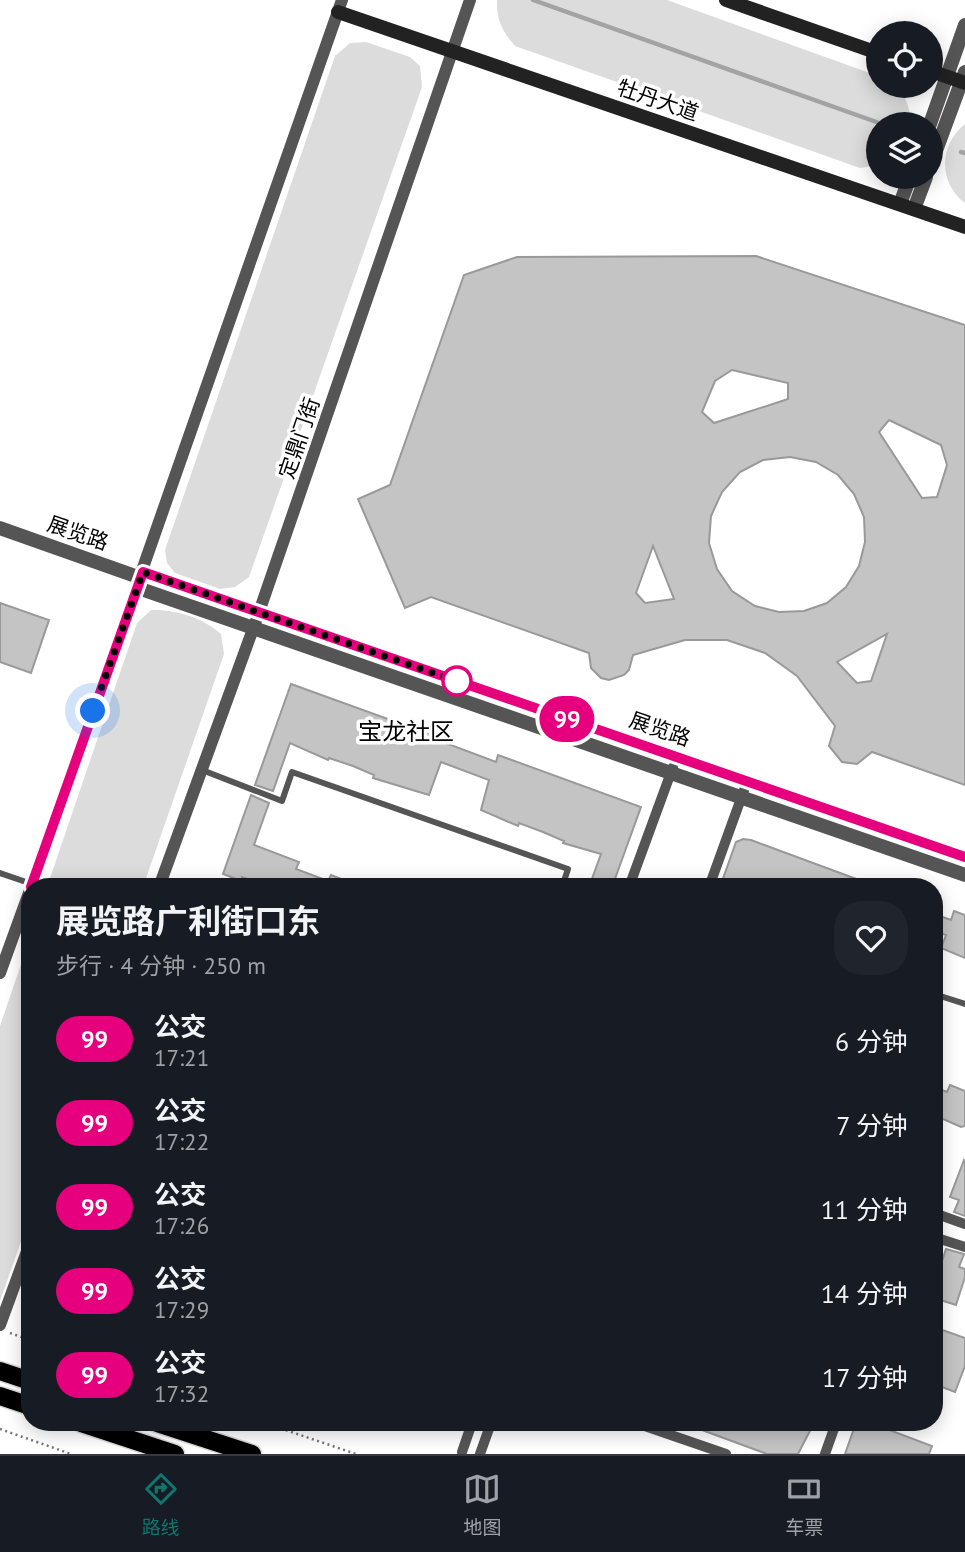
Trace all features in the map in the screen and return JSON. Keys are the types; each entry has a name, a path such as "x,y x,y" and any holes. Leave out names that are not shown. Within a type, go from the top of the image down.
{"main road":[{"path":"726,0 866,48"},
{"name":"牡丹大道","path":"340,6 452,52 965,227"},
{"path":"0,1371 21,1378"},
{"path":"0,1396 21,1403"},
{"path":"105,1431 175,1454"},
{"path":"182,1431 252,1454"}],"street":[{"name":"定鼎门街","path":"162,878 259,612 470,0"},
{"path":"34,878 340,6"},
{"path":"943,128 960,78 965,25"},
{"path":"938,112 960,78"},
{"path":"907,207 909,189"},
{"path":"907,207 918,189"},
{"name":"展览路","path":"0,528 141,579 253,628 965,875"},
{"name":"展览路","path":"141,579 259,612 965,857"},
{"path":"632,878 676,757"},
{"path":"712,878 747,782"},
{"path":"0,973 21,915"},
{"path":"943,1216 965,1224"},
{"path":"943,1240 965,1247"},
{"path":"0,1328 21,1269"},
{"path":"461,1453 469,1431"},
{"path":"480,1454 488,1431"},
{"path":"659,1431 726,1454"},
{"path":"825,1454 833,1431"}],"lane":[{"path":"202,770 282,801 292,772 568,869 565,878"},
{"path":"0,873 21,882"},
{"path":"943,996 965,1004"}],"path":[{"path":"0,1328 21,1336"},
{"path":"0,1429 71,1454"},
{"path":"288,1431 356,1454"}],"shaded area":[{"path":"497,0 667,0 866,72 866,98 904,98 909,112 866,112 866,167 860,168 515,46 501,24"},
{"path":"366,42 410,57 420,66 422,87 249,577 235,587 220,589 175,573 167,563 165,550 335,56 350,43"},
{"path":"965,124 965,203 950,185 945,164 950,142"},
{"path":"151,610 179,613 198,619 221,634 224,654 146,878 50,878 137,623"},
{"path":"21,964 21,1242 0,1301 0,1026"}],"building":[{"path":"756,256 965,325 965,785 872,752 857,764 842,762 829,746 835,726 797,676 765,653 727,640 685,640 633,655 629,670 624,675 609,680 601,678 591,668 589,653 431,597 405,608 358,499 390,485 464,275 517,257","holes":["732,370 788,383 788,399 714,423 702,412 715,381","889,420 941,445 947,465 937,497 922,498 879,432","790,457 816,462 838,475 854,494 864,517 865,542 859,566 846,587 827,603 804,611 779,612 755,606 732,591 717,569 709,543 711,516 722,492 740,472 763,460","653,546 674,599 645,603 636,593","887,634 871,681 857,683 837,662"]},
{"path":"0,603 49,620 31,673 0,662"},
{"path":"291,684 449,741 448,744 496,762 498,755 641,807 615,878 592,878 601,854 563,843 564,841 543,832 519,823 518,826 481,810 489,780 441,762 429,795 373,778 374,775 353,766 329,758 328,760 290,743 273,791 255,785"},
{"path":"251,795 269,803 254,845 299,862 296,869 320,878 233,878 223,874"},
{"path":"751,840 854,878 723,878 736,842"},
{"path":"954,911 965,915 965,958 943,949 946,935 943,934 943,917 951,920"},
{"path":"950,1085 965,1091 965,1126 961,1127 943,1119 943,1090 947,1092"},
{"path":"964,1160 965,1216 954,1212 959,1200 950,1197"},
{"path":"946,1249 964,1254 959,1267 965,1269 965,1277 956,1305 943,1301 943,1258"},
{"path":"943,1330 965,1338 965,1366 955,1392 943,1387"},
{"path":"705,1431 810,1431 798,1454 767,1454"},
{"path":"853,1431 892,1431 932,1446 929,1454 845,1454"}],"waterway":[{"path":"533,0 866,118"},
{"path":"961,152 965,153"}],"bus line":[{"name":"99","path":"34,878 143,572 965,857"}],"district":[{"name":"宝龙社区","path":"406,731"}],"route":[{"path":"93,711 143,572 468,685 457,681"}]}
